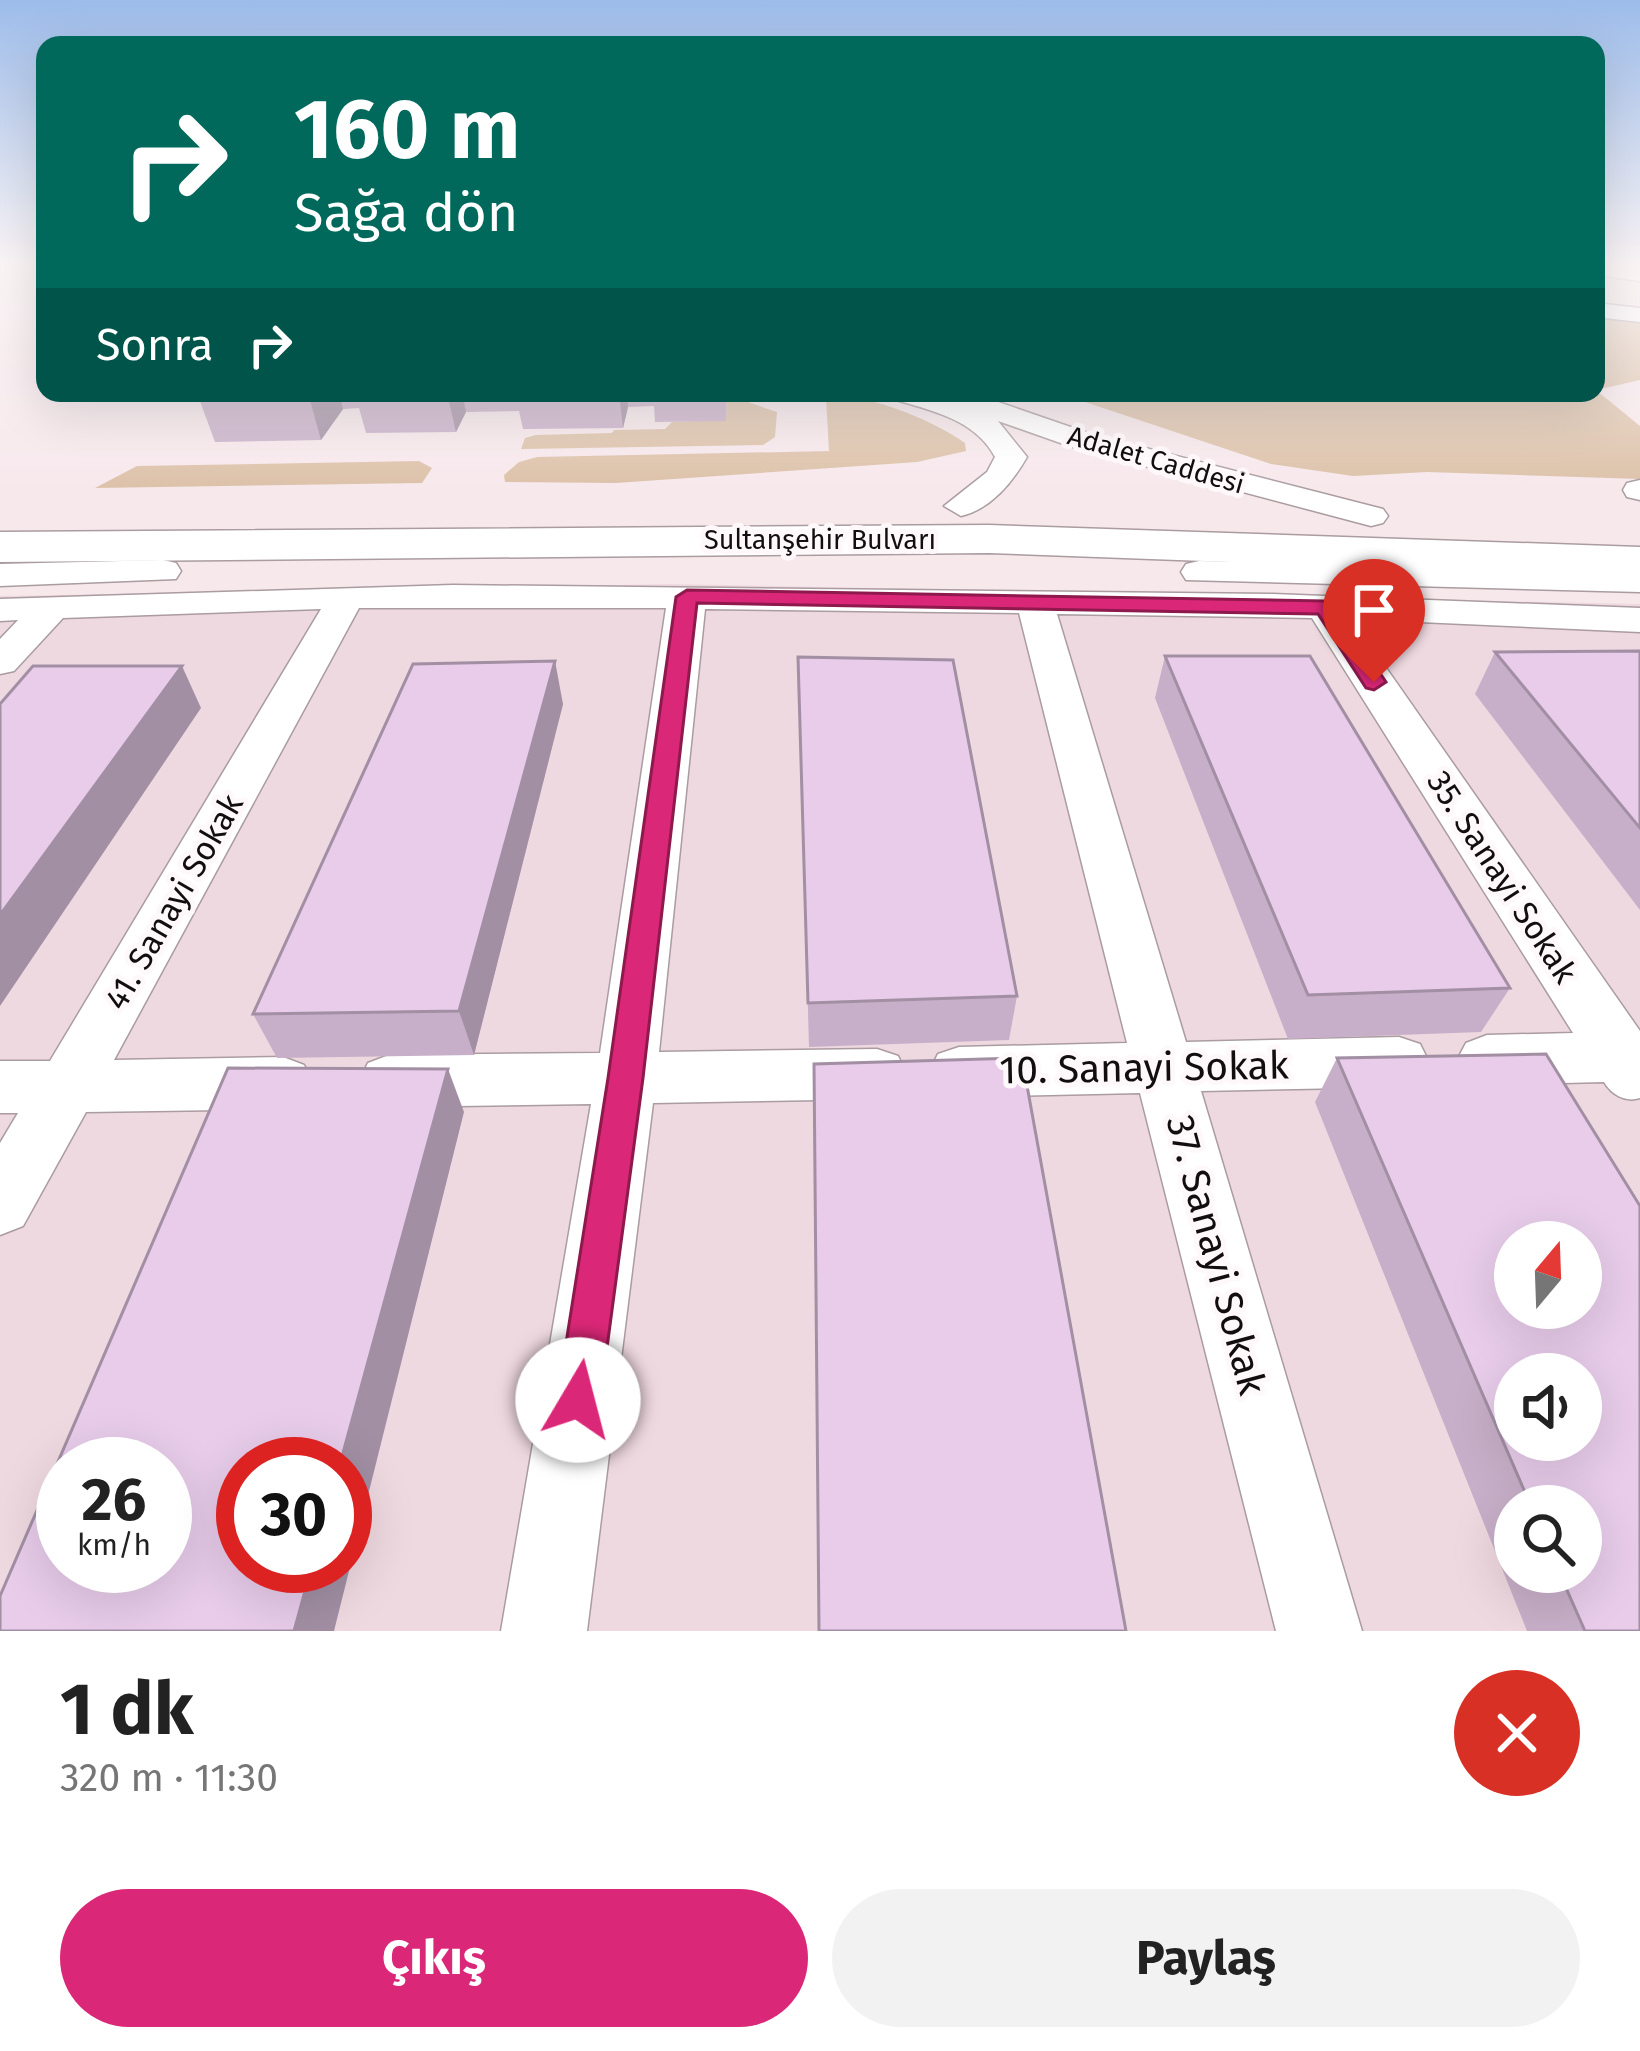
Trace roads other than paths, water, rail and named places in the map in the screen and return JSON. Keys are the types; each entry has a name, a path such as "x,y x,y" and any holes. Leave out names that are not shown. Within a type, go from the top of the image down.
{"highway":[{"name":"Sultanşehir Bulvarı","path":"0,517 962,506 1640,527"},
{"name":"Sultanşehir Bulvarı","path":"0,547 989,539 1640,562"}],"street":[{"path":"932,402 958,410 1002,435 1011,457"},
{"name":"Adalet Caddesi","path":"971,402 1080,440 1371,517"},
{"path":"1011,457 1050,460 1075,454 1080,440"},
{"path":"962,506 999,478 1011,457"},
{"path":"0,575 897,567 1640,581"},
{"path":"544,1631 626,1078 687,597"},
{"path":"0,610 346,598 687,597 1325,608 1633,626"},
{"name":"41. Sanayi Sokak","path":"0,1204 346,598"},
{"name":"37. Sanayi Sokak","path":"1035,602 1319,1631"},
{"path":"0,662 52,607"},
{"name":"35. Sanayi Sokak","path":"1325,608 1633,1066"},
{"name":"10. Sanayi Sokak","path":"0,1087 1633,1066"}]}
